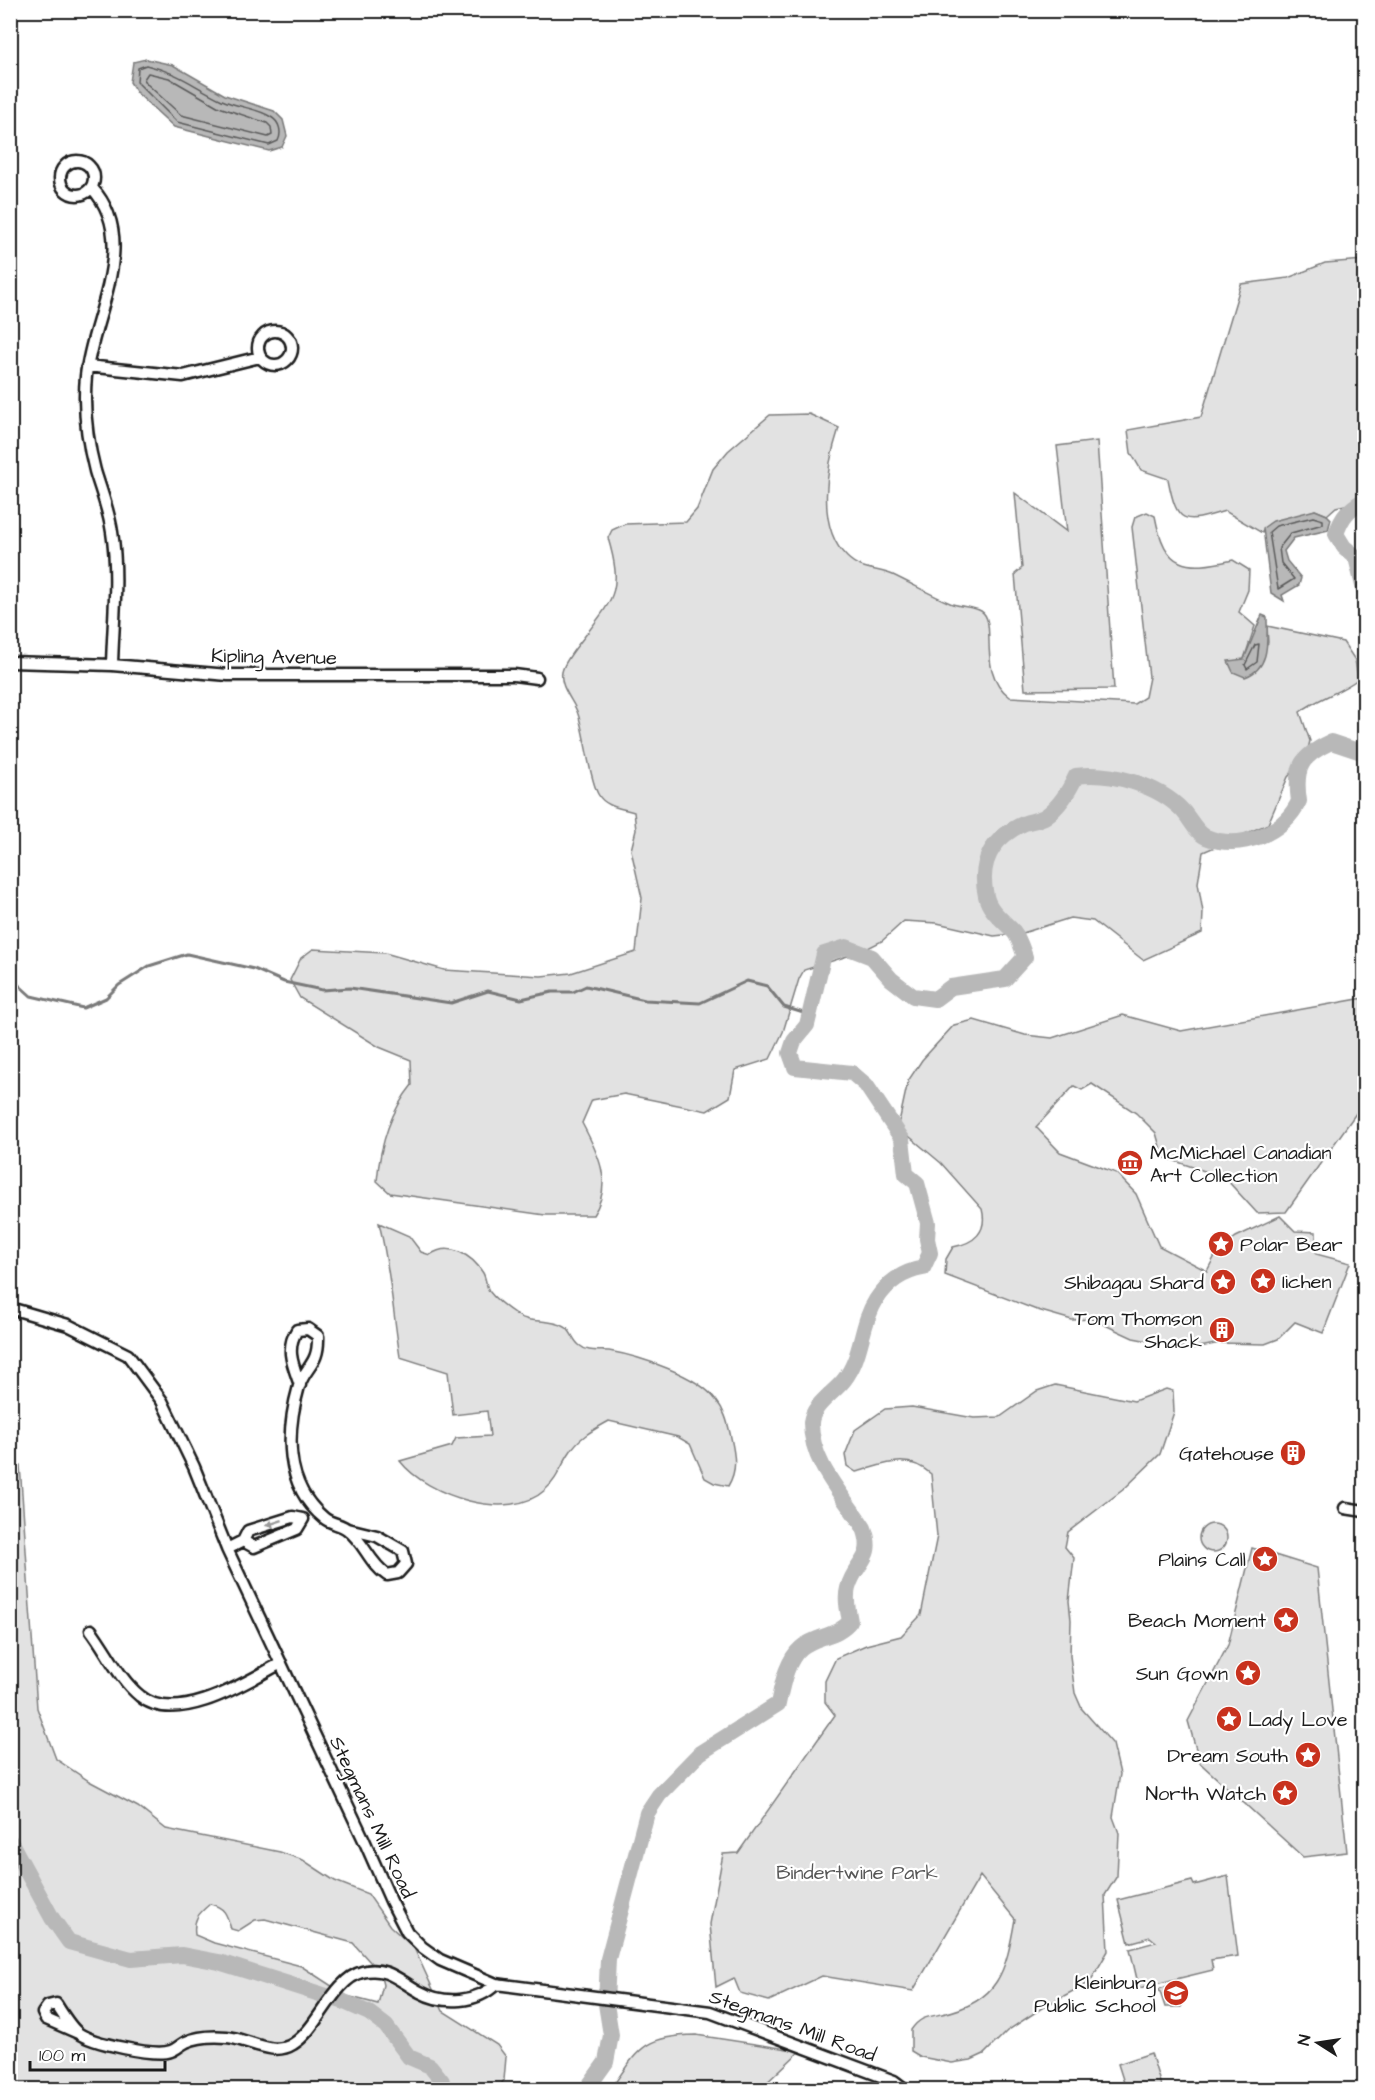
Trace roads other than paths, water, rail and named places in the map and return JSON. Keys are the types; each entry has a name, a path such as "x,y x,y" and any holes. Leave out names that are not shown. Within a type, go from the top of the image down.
{"street":[{"path":"92,188 106,207 111,220 113,248 112,270 87,366 85,408 91,453 109,516 114,547 112,665"},
{"path":"87,366 183,376 260,357"},
{"name":"Kipling Avenue","path":"10,662 112,665 228,675 514,675 537,678"},
{"name":"Stegmans Mill Road","path":"10,1308 68,1325 128,1355 162,1401 194,1467 226,1549 407,1932 440,1960 496,1984 710,2012 894,2081 906,2090"},
{"path":"300,1385 290,1355 290,1341 297,1330 308,1329 318,1336 319,1350 312,1367 300,1385 290,1459 294,1474 307,1500 332,1524 377,1536 403,1551 406,1564 398,1573 387,1575 375,1567 348,1529"},
{"path":"1345,1508 1365,1511"},
{"path":"226,1549 243,1541 254,1547 297,1529 303,1519 316,1509"},
{"path":"91,1629 126,1680 140,1696 154,1705 181,1707 227,1691 281,1663"},
{"path":"78,2034 122,2048 158,2054 204,2037 227,2037 268,2048 282,2049 293,2044 322,2013 339,1989 361,1972 378,1970 402,1979 421,1993 445,1999 471,2000 488,1992 496,1984"}],"water":[{"path":"146,59 173,65 225,95 274,111 283,120 287,136 282,147 269,151 174,127 137,93 130,82 133,62"},
{"path":"1315,510 1331,519 1328,530 1294,538 1284,551 1287,561 1301,578 1299,585 1282,595 1284,601 1271,593 1263,528 1273,521"},
{"path":"1262,615 1267,617 1266,652 1259,667 1245,677 1233,672 1228,661 1244,659"}],"waterway":[{"path":"1364,500 1347,514 1336,534 1344,547 1356,557 1364,590"},
{"path":"586,2090 606,2062 611,2035 606,2004 608,1959 647,1813 659,1795 700,1753 778,1704 788,1667 801,1648 839,1630 850,1621 847,1592 851,1579 866,1554 867,1539 864,1528 822,1466 812,1438 812,1417 819,1405 840,1385 850,1371 876,1300 896,1279 908,1272 923,1268 930,1253 927,1239 928,1223 917,1183 906,1174 902,1139 866,1085 852,1073 795,1067 790,1053 794,1041 807,1025 824,954 846,947 872,957 891,979 913,996 935,999 951,987 1005,979 1025,957 1016,934 994,911 988,901 984,883 986,861 996,843 1004,835 1025,823 1046,816 1056,808 1076,776 1118,778 1147,787 1172,801 1202,835 1219,841 1232,842 1259,837 1283,823 1299,801 1299,771 1306,758 1313,752 1331,742 1364,753"},
{"path":"10,977 31,996 83,1008 106,998 119,985 149,966 187,954 254,969 284,982 322,990 350,988 451,1003 488,991 521,999 552,992 573,992 586,986 645,1000 700,1003 747,981 767,986 784,1007 810,1015"},
{"path":"10,1841 52,1918 69,1942 131,1959 182,1955 219,1962 342,2001 369,2013 386,2026 409,2057 430,2066 442,2081 442,2090"}],"place":[{"name":"McMichael Canadian Art Collection","path":"1130,1163"},
{"name":"Polar Bear","path":"1221,1244"},
{"name":"Iichen","path":"1263,1281"},
{"name":"Shibagau Shard","path":"1223,1282"},
{"name":"Tom Thomson Shack","path":"1222,1330"},
{"name":"Gatehouse","path":"1293,1453"},
{"name":"Plains Call","path":"1265,1559"},
{"name":"Beach Moment","path":"1286,1620"},
{"name":"Sun Gown","path":"1248,1673"},
{"name":"Lady Love","path":"1229,1719"},
{"name":"Dream South","path":"1308,1755"},
{"name":"North Watch","path":"1285,1793"},
{"name":"Kleinburg Public School","path":"1176,1993"}],"park label":[{"name":"Bindertwine Park","path":"857,1872"}]}
